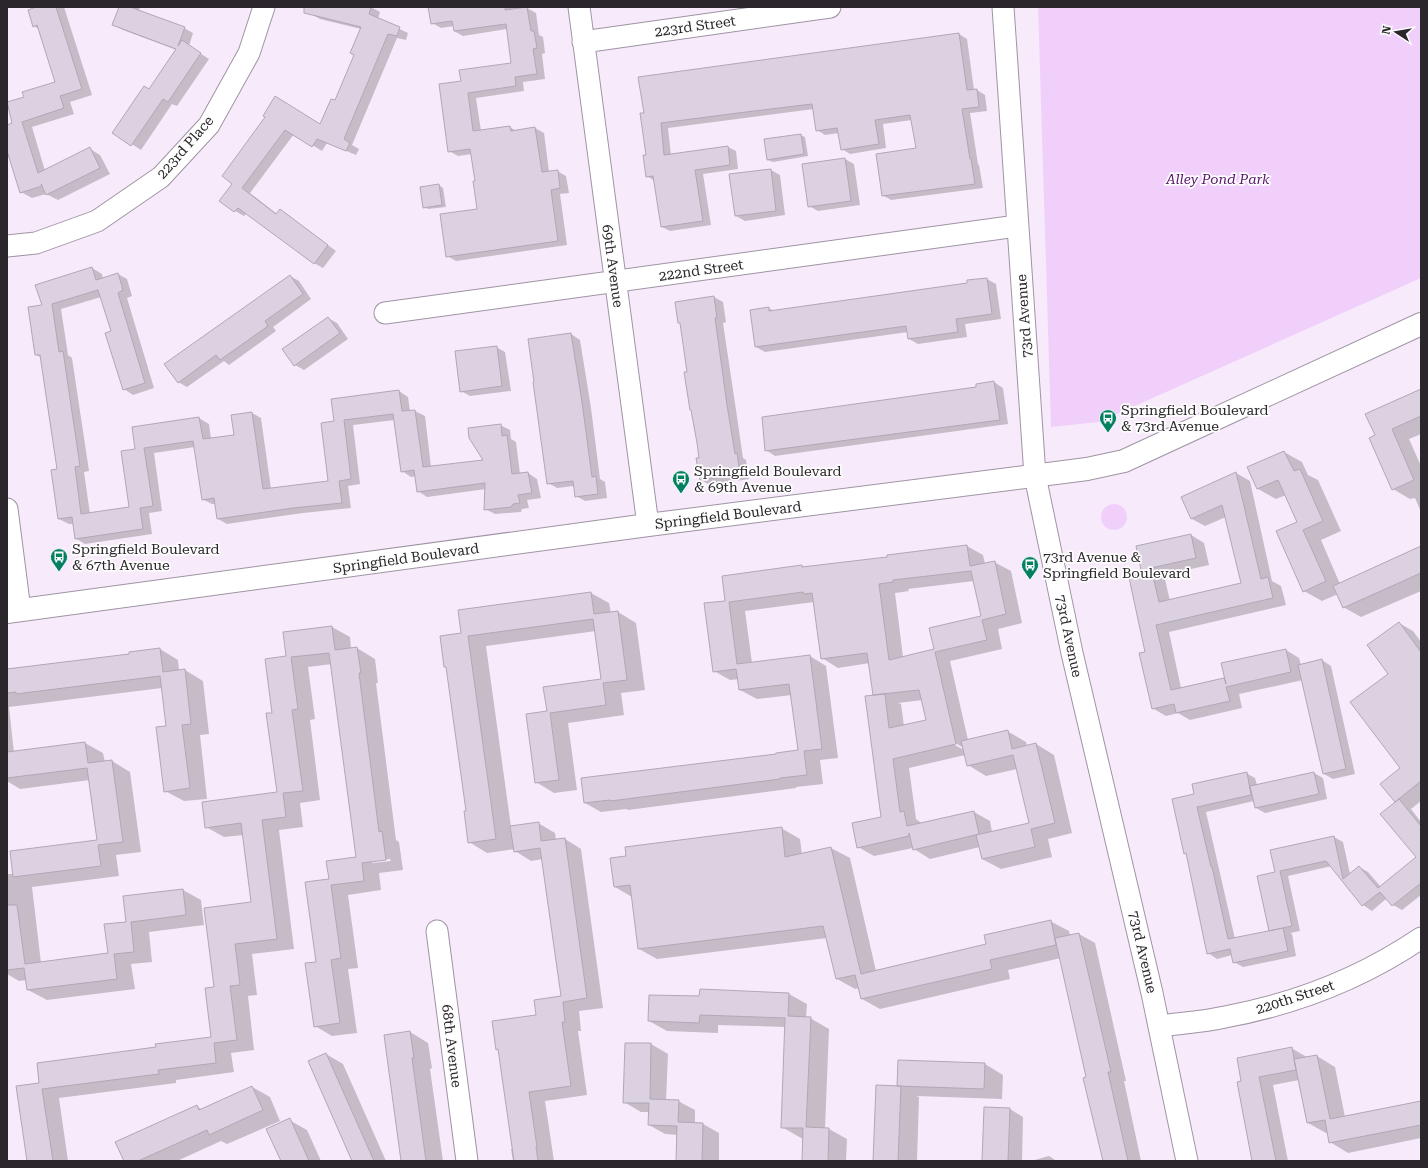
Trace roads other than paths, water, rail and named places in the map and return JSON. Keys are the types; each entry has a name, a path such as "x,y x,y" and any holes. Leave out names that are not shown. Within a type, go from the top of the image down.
{"main road":[{"name":"Springfield Boulevard","path":"14,611 648,525 1087,469 1124,461 1421,324"}],"street":[{"name":"223rd Place","path":"7,246 36,242 97,221 161,177 209,125 249,53 264,7"},
{"name":"69th Avenue","path":"579,7 648,525"},
{"name":"223rd Street","path":"583,42 830,7"},
{"name":"73rd Avenue","path":"1003,7 1035,476 1072,653 1152,993 1187,1161"},
{"name":"222nd Street","path":"385,313 1017,226"},
{"path":"7,508 14,611"},
{"name":"68th Avenue","path":"437,931 467,1161"},
{"name":"220th Street","path":"1159,1026 1224,1018 1270,1007 1320,991 1361,973 1398,954 1421,938"}],"place":[{"name":"Springfield Boulevard & 73rd Avenue","path":"1108,433"},
{"name":"Springfield Boulevard & 69th Avenue","path":"681,494"},
{"name":"Springfield Boulevard & 67th Avenue","path":"59,572"},
{"name":"73rd Avenue & Springfield Boulevard","path":"1030,580"}],"park label":[{"name":"Alley Pond Park","path":"1218,179"}]}
